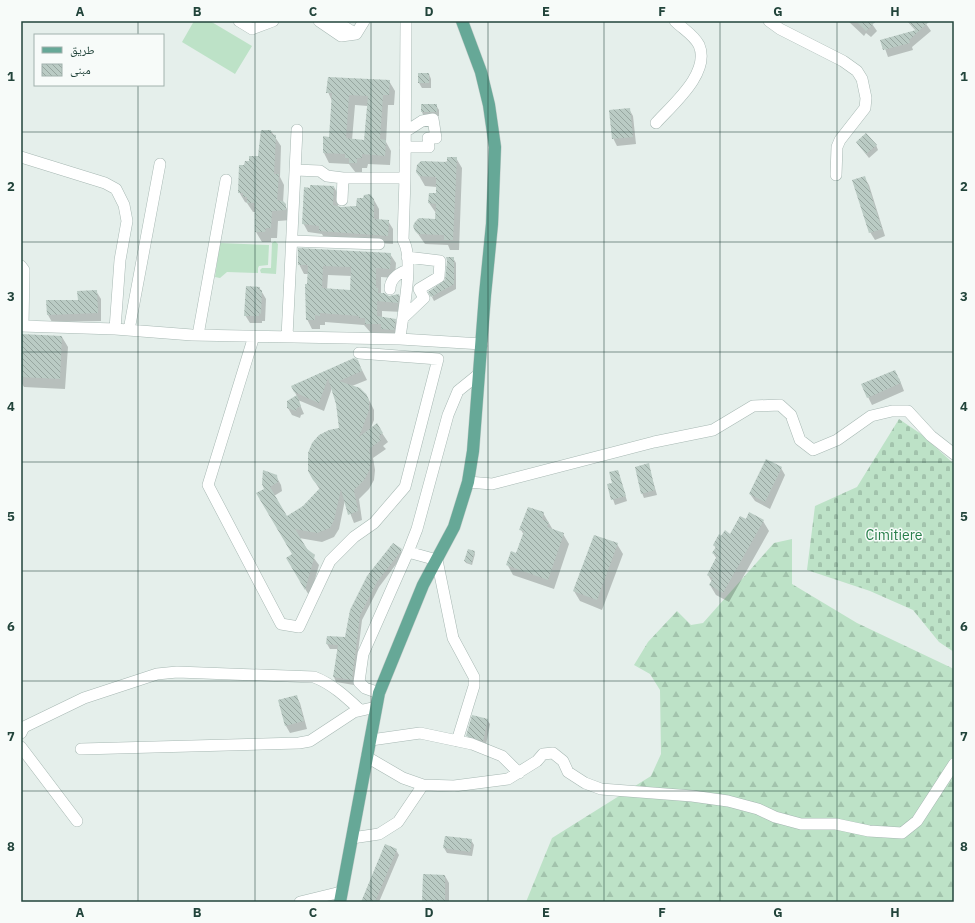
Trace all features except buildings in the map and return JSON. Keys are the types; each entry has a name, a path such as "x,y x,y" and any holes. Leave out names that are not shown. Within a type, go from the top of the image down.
{"main road":[{"path":"339,899 379,693 415,605 454,527 468,482 475,436 485,296 492,224 495,147 489,105 482,79 462,21"}],"street":[{"path":"239,21 252,29 273,21"},
{"path":"319,21 341,36 356,34"},
{"path":"336,21 356,34"},
{"path":"356,34 364,21"},
{"path":"400,339 407,270 406,246 403,240 402,178 406,147 406,21"},
{"path":"656,123 694,81 699,70 701,57 700,46 694,37 675,21"},
{"path":"769,21 780,29 843,61 857,71 862,79 866,98 865,108 840,140 837,148 836,174"},
{"path":"405,132 422,121 433,119 436,138 428,138 429,147 406,147"},
{"path":"287,337 297,130"},
{"path":"21,157 105,183 116,189 119,194 124,205 127,221 120,260 115,329"},
{"path":"129,330 160,164"},
{"path":"295,170 320,171 327,176 343,178 402,178"},
{"path":"342,200 343,178"},
{"path":"198,335 226,180"},
{"path":"292,241 379,244"},
{"path":"402,318 424,298 419,290 439,277 440,261 407,257"},
{"path":"21,266 24,270 22,326 115,329 198,335 400,339 482,344"},
{"path":"390,289 390,282 393,278 401,272 407,270"},
{"path":"254,336 208,485 281,624 299,627 330,560 354,537 374,523 406,487 438,359 359,353"},
{"path":"379,693 365,688 359,682 363,654 417,529 448,415 458,391 479,374"},
{"path":"468,482 492,484 654,442 713,430 753,406 780,405 791,416 800,440 813,450 837,440 871,416 892,411 908,410 931,436 954,454"},
{"path":"408,552 437,560 453,638 474,677 474,686 457,741"},
{"path":"21,733 24,727 84,698 158,674 177,672 314,677 325,682 341,693 360,710"},
{"path":"81,749 299,743 310,741 360,710 376,707"},
{"path":"371,740 420,732 472,744 502,756 519,773"},
{"path":"21,747 78,821"},
{"path":"367,757 403,778 423,785 480,784 508,779 537,761 543,754 553,752 562,761 568,772 601,789 713,799 758,809 775,817 801,824 836,824 869,831 902,833 917,821 954,764"},
{"path":"352,838 379,834 398,822 423,785"},
{"path":"300,902 339,899"}],"green space":[{"path":"194,21 210,21 252,46 235,74 182,42"},
{"path":"275,241 278,244 276,274 261,273 260,270 262,268 271,268 272,243"},
{"path":"220,243 269,245 268,265 259,266 258,273 227,272 220,278 215,277"},
{"name":"Cimitiere","path":"899,419 921,434 954,464 954,652 939,642 913,610 870,591 807,570 815,506 857,487"},
{"path":"792,539 792,584 857,623 954,669 954,902 526,902 552,838 651,776 661,754 660,690 650,674 634,665 648,642 677,611 691,625 703,623 774,543"}]}
